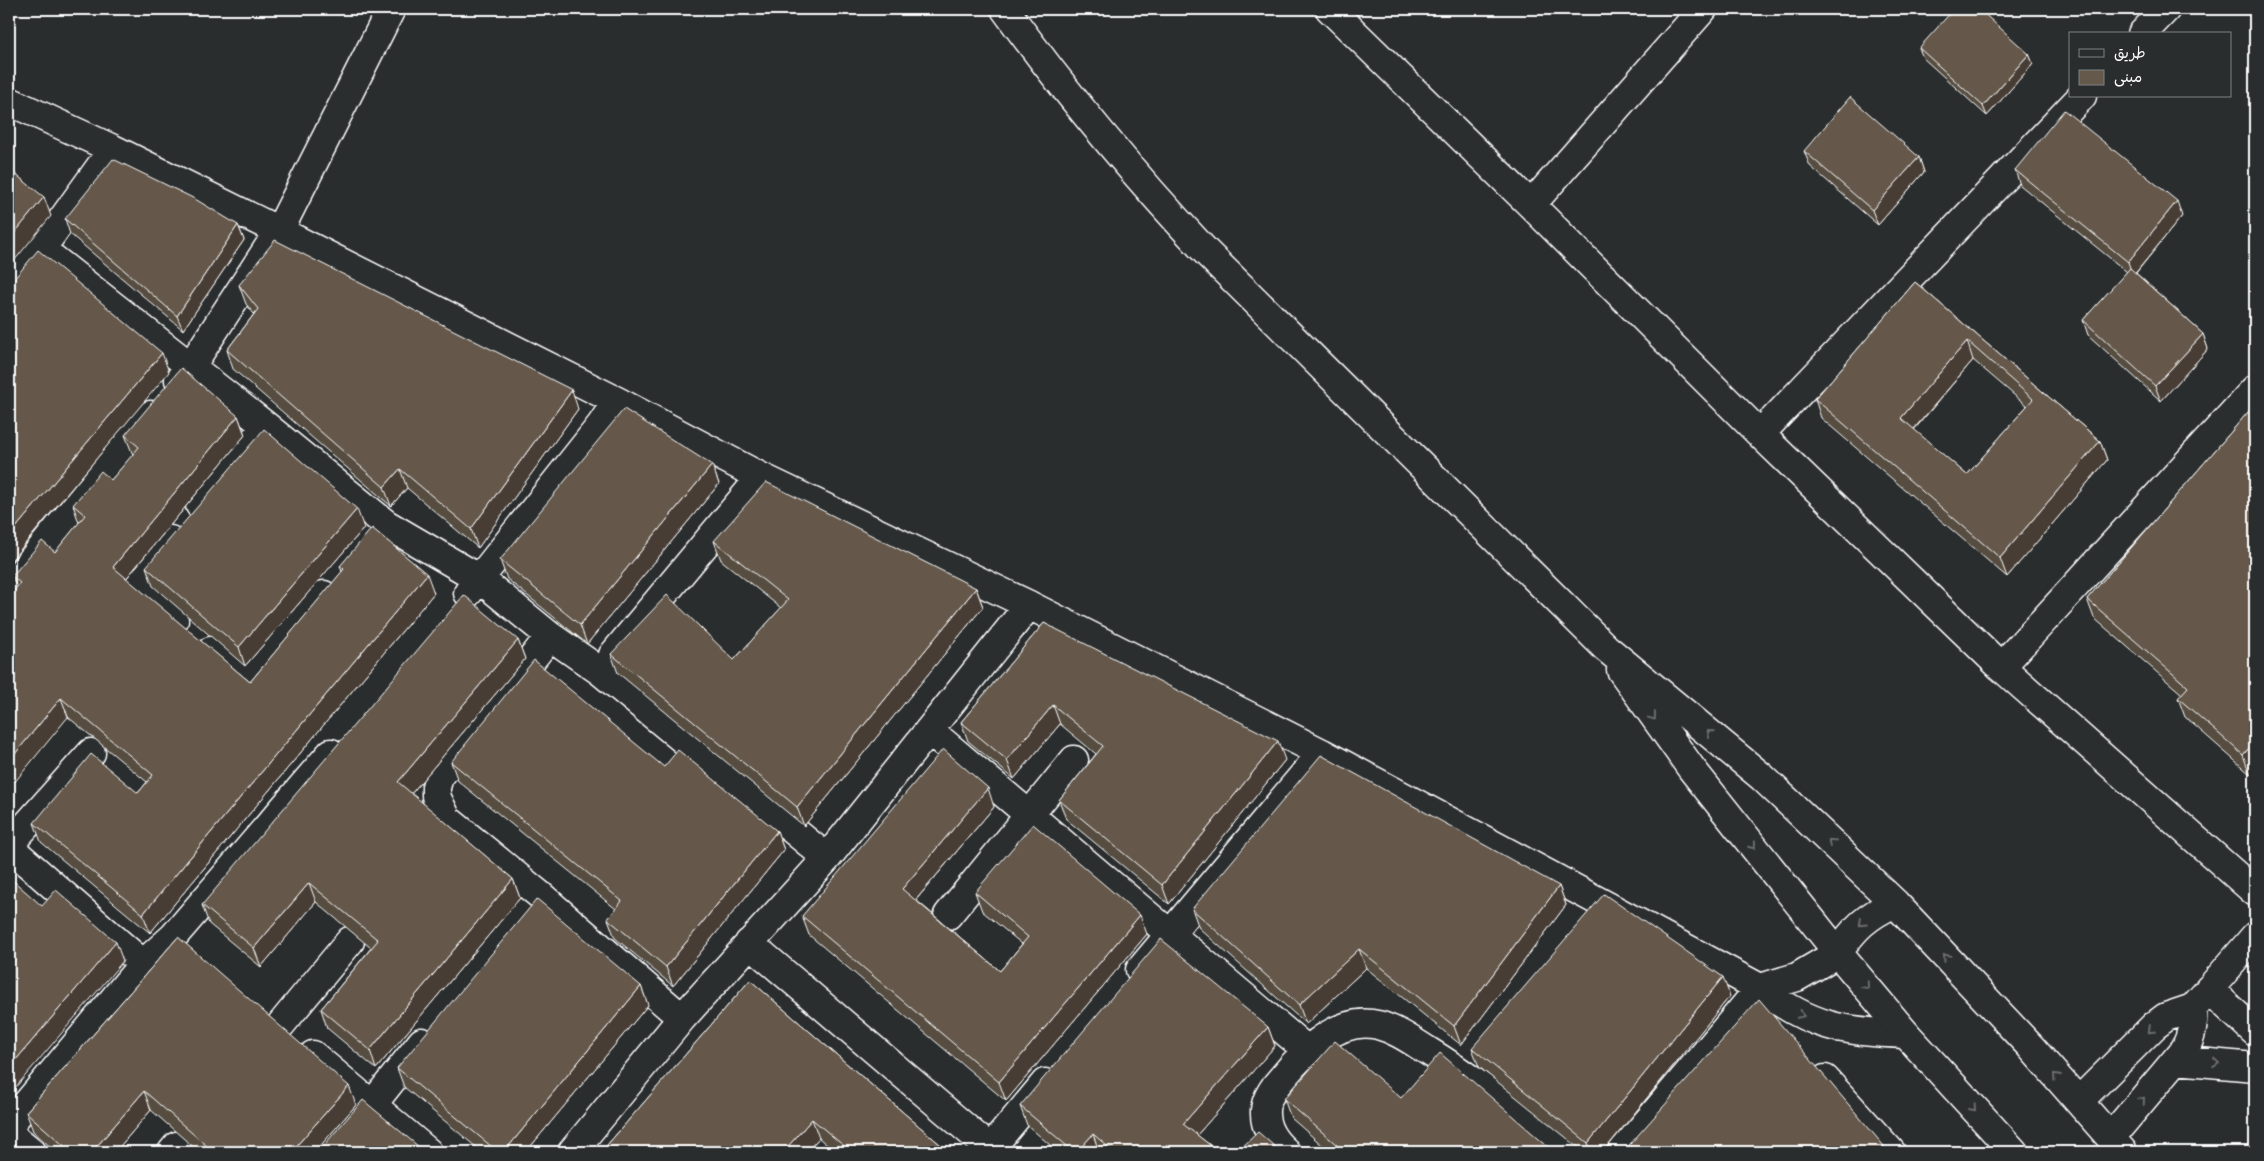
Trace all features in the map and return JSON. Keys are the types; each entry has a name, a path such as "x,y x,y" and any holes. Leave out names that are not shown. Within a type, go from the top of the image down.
{"street":[{"path":"9,588 191,366 279,231 391,9"},
{"path":"1005,9 1070,96 1152,194 1214,260 1606,648 1762,777 1895,903 2079,1101 2117,1147 2191,1036 2201,998"},
{"path":"1330,9 1531,205 1760,434 2001,667 2255,892"},
{"path":"1531,205 1703,9"},
{"path":"2144,32 2166,9"},
{"path":"1760,434 2080,98"},
{"path":"9,101 113,149 279,231 617,401 761,477 1028,605 1322,753 1605,905 1756,993 1801,1016 1823,1025 1847,1031 1906,1034"},
{"path":"9,289 41,250 113,149"},
{"path":"41,250 191,366 386,524 480,580 550,636 600,671 827,858"},
{"path":"2001,667 2255,389"},
{"path":"454,609 480,580 601,425 617,401"},
{"path":"266,426 148,566 140,580 142,588 148,598 235,672 244,673 265,662 341,575"},
{"path":"600,671 761,477"},
{"path":"367,546 386,524"},
{"path":"572,1152 682,1018 827,858 1028,605"},
{"path":"550,636 440,777 436,787 436,796 447,819 540,895 682,1018"},
{"path":"1606,648 1647,709 1691,768 1838,953 1906,1034 2014,1152"},
{"path":"929,730 1307,1050"},
{"path":"9,1125 142,964 181,944 346,736"},
{"path":"91,753 9,846 142,964"},
{"path":"1124,989 1322,753"},
{"path":"948,915 1074,760"},
{"path":"521,918 540,895"},
{"path":"1622,1152 1756,993 1797,977 1838,953 1849,936 1863,921 1895,903"},
{"path":"1586,928 1605,905"},
{"path":"2079,1101 2154,1026 2166,1017 2201,998 2255,936"},
{"path":"279,1027 350,941"},
{"path":"749,943 992,1151 1060,1065"},
{"path":"1756,993 1785,1035"},
{"path":"2201,998 2255,1032"},
{"path":"257,1008 428,1152"},
{"path":"330,1152 372,1105 440,1019"},
{"path":"1286,1152 1270,1134 1265,1108 1270,1095 1279,1081 1307,1050 1321,1039 1341,1029 1360,1024 1375,1024 1393,1029 1470,1065 1566,1152"},
{"path":"1805,1057 1892,1152"},
{"path":"2176,1060 2255,1067"},
{"path":"9,1133 32,1152"}],"building":[{"path":"1954,9 1979,9 2029,54 1983,106 1919,48"},
{"path":"1850,97 1919,157 1872,210 1804,151"},
{"path":"2064,110 2177,201 2128,262 2015,170"},
{"path":"113,159 195,199 238,225 177,316 65,219"},
{"path":"9,169 44,197 9,240"},
{"path":"275,240 572,390 471,529 400,469 384,487 227,350 258,309 239,285"},
{"path":"38,250 162,353 9,536 9,285"},
{"path":"2130,268 2203,334 2155,386 2083,320"},
{"path":"1915,282 2100,441 2000,558 1815,399","holes":["1967,341 2033,399 1967,475 1901,418"]},
{"path":"181,368 238,416 113,567 250,682 344,569 340,566 372,528 427,574 143,914 34,823 91,754 138,793 153,775 61,698 9,761 9,597 20,583 12,576 42,541 55,552 85,515 73,505 101,471 111,480 139,447 125,435"},
{"path":"2255,404 2255,741 2243,755 2178,698 2188,687 2087,599"},
{"path":"624,409 712,465 580,625 500,560"},
{"path":"264,429 357,509 239,647 146,567"},
{"path":"766,482 976,588 797,807 611,654 667,595 734,660 788,600 714,541"},
{"path":"464,595 518,640 398,782 513,879 370,1050 321,1009 378,940 309,883 254,948 202,905"},
{"path":"1044,623 1278,741 1162,885 1059,800 1103,746 1053,705 1007,760 961,722"},
{"path":"534,660 664,767 678,750 777,831 666,967 608,919 622,901 451,762"},
{"path":"943,749 988,788 902,889 1000,971 1028,937 975,892 1033,824 1140,915 999,1082 802,916"},
{"path":"1321,755 1559,886 1454,1026 1359,949 1299,1005 1192,909"},
{"path":"9,877 42,906 56,890 116,942 9,1068"},
{"path":"1604,894 1723,977 1588,1143 1472,1048"},
{"path":"537,899 641,986 504,1152 498,1152 397,1068"},
{"path":"178,937 349,1086 291,1152 204,1152 208,1147 144,1091 92,1152 71,1152 26,1112"},
{"path":"1161,939 1268,1027 1183,1124 1219,1152 1114,1152 1093,1134 1077,1152 1074,1152 1020,1106"},
{"path":"750,980 949,1152 851,1152 812,1119 783,1152 601,1152"},
{"path":"1759,999 1889,1152 1623,1152"},
{"path":"1335,1041 1401,1098 1440,1053 1554,1152 1345,1152 1284,1099"},
{"path":"363,1100 425,1152 318,1152"},
{"path":"1258,1132 1281,1152 1237,1152"},
{"path":"9,1140 23,1152 9,1152"}]}
